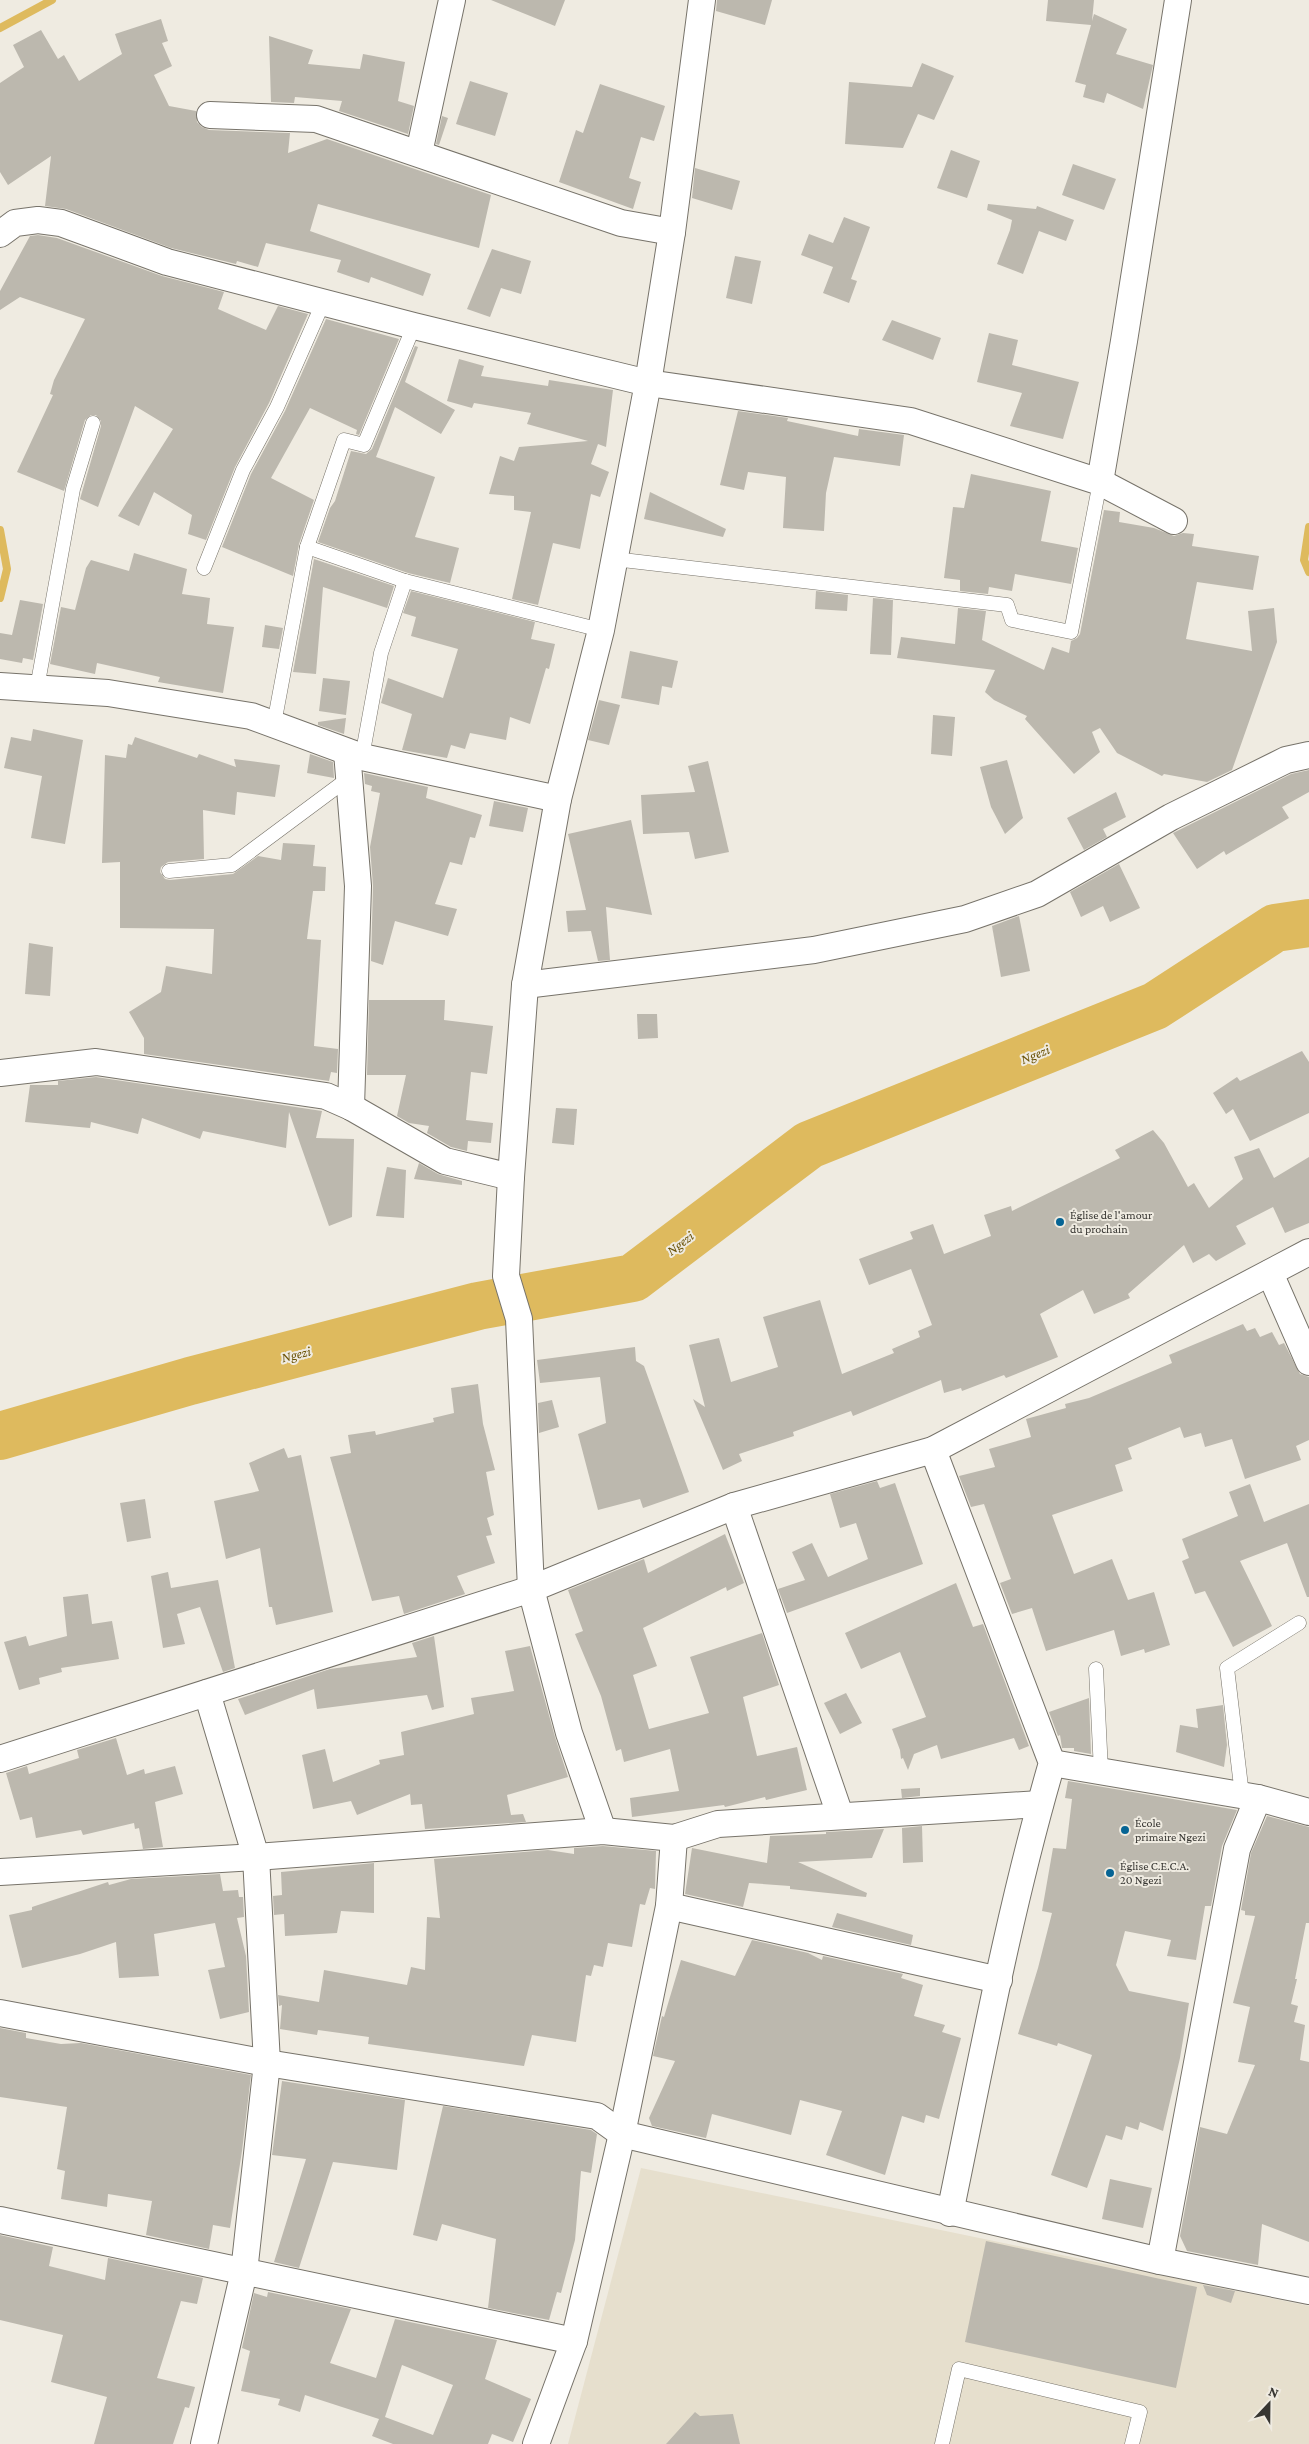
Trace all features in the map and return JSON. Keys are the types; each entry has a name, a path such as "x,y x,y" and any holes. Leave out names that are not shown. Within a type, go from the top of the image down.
{"street":[{"path":"419,153 452,0"},
{"path":"603,1831 569,1733 531,1589 519,1319 506,1276 511,1177 525,985 558,799 601,630 648,383 672,232 702,0"},
{"path":"1100,482 1178,0"},
{"path":"210,115 316,119 621,224 672,232"},
{"path":"0,234 15,223 38,220 61,223 167,262 322,303 648,383 911,421 1100,482 1174,521"},
{"path":"0,686 108,693 251,716 274,724 353,762 558,799"},
{"path":"525,985 814,950 965,919 1037,894 1171,817 1286,760 1309,755"},
{"path":"351,1107 358,886 353,762"},
{"path":"0,1073 96,1062 326,1096 351,1107 445,1161 511,1177"},
{"path":"0,1759 531,1589 734,1506 933,1450 1309,1252"},
{"path":"1270,1273 1309,1362"},
{"path":"933,1450 1052,1763 1040,1804 998,1980 950,2213"},
{"path":"734,1506 840,1815"},
{"path":"204,2444 244,2272 267,2063 256,1857 207,1693"},
{"path":"1052,1763 1250,1797 1309,1812"},
{"path":"1160,2261 1237,1849 1250,1797"},
{"path":"0,1872 256,1857 603,1831 674,1838 718,1824 1040,1804"},
{"path":"536,2444 574,2341 622,2134 669,1906 674,1838"},
{"path":"669,1906 998,1980"},
{"path":"0,2013 267,2063 597,2116 622,2134 950,2213 1160,2261 1309,2291"},
{"path":"0,2220 574,2341"}],"lane":[{"path":"204,568 243,470 277,407 322,303"},
{"path":"274,724 307,547 344,440 364,445 414,326"},
{"path":"37,688 73,489 93,423"},
{"path":"614,559 1007,606 1012,620 1071,632 1100,482"},
{"path":"307,547 405,580 601,630"},
{"path":"169,872 232,865 353,762 381,653 405,580"},
{"path":"1250,1797 1227,1668 1299,1624"},
{"path":"1096,1669 1101,1771"},
{"path":"942,2444 959,2369 1140,2412 1132,2444"}],"shaded area":[{"path":"641,2168 1309,2306 1309,2444 568,2444"}],"building":[{"path":"491,0 565,0 555,26"},
{"path":"717,0 772,0 765,25 716,11"},
{"path":"1048,0 1094,0 1092,21 1094,14 1127,29 1116,54 1153,65 1143,109 1107,93 1104,103 1083,97 1086,85 1075,82 1091,25 1046,21"},
{"path":"161,19 168,41 162,43 172,66 154,75 169,106 196,111 197,122 209,130 290,133 288,153 327,139 491,195 479,248 318,204 310,231 431,274 423,296 371,277 369,283 337,272 341,260 266,243 258,267 237,261 236,264 171,248 66,209 45,206 51,156 8,185 0,172 0,83 24,67 13,45 41,30 58,59 64,55 79,81 122,54 115,34"},
{"path":"269,36 313,50 308,64 360,69 363,54 405,62 398,101 414,106 408,134 339,111 342,101 295,97 294,103 271,102"},
{"path":"922,63 954,76 934,120 918,114 903,148 845,144 849,82 912,87"},
{"path":"470,81 508,93 495,136 456,124"},
{"path":"600,84 665,106 654,141 641,137 629,178 641,182 633,209 559,182 576,130 583,133"},
{"path":"442,116 448,118 439,145 436,144"},
{"path":"951,150 980,161 967,198 937,188"},
{"path":"1073,164 1116,179 1104,210 1062,195"},
{"path":"695,168 740,181 732,210 692,198"},
{"path":"988,204 1036,209 1037,206 1074,220 1066,241 1039,231 1023,274 997,264 1012,220 987,210"},
{"path":"844,217 870,227 851,279 857,281 849,303 823,293 833,267 801,255 809,234 833,243"},
{"path":"38,235 57,238 162,276 224,292 218,309 266,330 278,306 308,314 269,403 235,467 206,540 188,534 192,515 154,492 139,526 118,516 173,429 135,406 98,507 80,499 101,426 101,421 96,415 91,415 85,420 64,491 17,472 53,395 50,394 54,380 85,319 20,297 0,310 0,291 30,236"},
{"path":"492,249 531,261 521,294 501,288 490,317 467,309"},
{"path":"735,256 761,261 752,304 726,298"},
{"path":"326,319 399,339 359,435 356,434 357,430 310,408 271,478 314,500 299,544 293,576 222,547 251,474 285,411"},
{"path":"892,320 941,338 933,360 882,340"},
{"path":"989,333 1018,340 1012,365 1079,382 1063,439 1010,426 1022,393 977,382"},
{"path":"415,346 418,347 405,382 455,410 441,434 395,407 376,457 435,477 415,537 459,548 450,583 408,573 318,542 330,508 335,501 351,451 366,454 372,449"},
{"path":"459,359 484,366 481,376 548,386 549,380 613,390 606,447 598,444 591,464 609,472 600,497 591,494 580,549 553,543 538,605 512,599 531,512 514,510 514,496 489,494 500,456 514,461 519,447 588,441 527,424 531,413 474,403 472,408 447,401"},
{"path":"738,411 788,418 787,421 858,436 859,429 904,435 900,466 834,457 826,493 824,531 783,528 786,477 748,472 744,490 720,485"},
{"path":"971,474 1051,491 1041,541 1078,548 1071,584 1015,574 1012,591 989,587 988,594 960,591 960,580 944,578 953,507 964,508"},
{"path":"650,492 726,529 723,537 644,519"},
{"path":"1104,510 1120,512 1119,522 1154,528 1174,536 1183,533 1194,534 1192,546 1259,556 1253,590 1197,582 1186,639 1252,651 1248,611 1274,608 1277,642 1232,770 1207,782 1164,774 1162,776 1117,753 1100,728 1092,732 1100,752 1074,774 1025,719 1027,716 994,700 985,692 995,670 897,658 901,637 955,644 958,608 986,611 982,640 1044,670 1052,647 1069,653 1071,641 1080,634"},
{"path":"134,553 187,569 182,594 210,598 207,624 234,627 223,693 158,682 160,677 97,663 95,674 50,664 61,607 75,610 86,568 91,560 129,571"},
{"path":"314,559 394,586 387,608 323,587 316,674 293,672"},
{"path":"411,591 535,622 531,639 555,644 549,669 546,668 530,724 510,717 506,740 470,733 465,749 451,745 447,758 402,750 412,714 381,703 388,678 443,698 458,649 411,636 416,617 403,613"},
{"path":"816,591 848,595 847,611 815,609"},
{"path":"873,598 893,600 891,655 870,654"},
{"path":"20,600 43,604 33,660 23,658 22,663 0,659 0,633 12,635"},
{"path":"265,625 283,628 279,649 262,647"},
{"path":"630,651 678,661 672,688 662,686 659,705 621,698"},
{"path":"323,678 350,681 346,715 319,711"},
{"path":"599,700 620,705 609,745 588,740"},
{"path":"933,715 955,717 952,756 931,754"},
{"path":"346,718 344,734 318,725 318,722"},
{"path":"33,729 83,740 65,844 31,838 42,776 4,768 11,737 31,741"},
{"path":"135,737 197,758 199,754 236,767 234,759 280,765 275,797 237,792 235,815 203,810 204,859 168,862 161,867 160,872 165,879 170,880 233,874 258,856 281,860 283,843 315,845 313,866 326,867 325,891 313,891 307,939 321,940 314,1046 338,1049 337,1073 331,1072 329,1081 144,1054 144,1038 129,1012 161,992 166,966 212,974 214,929 120,928 120,862 102,863 105,755 126,758 128,744 132,745"},
{"path":"310,754 333,762 334,778 307,773"},
{"path":"1007,760 1023,818 1005,834 991,807 980,767"},
{"path":"708,761 729,852 695,859 689,832 643,834 641,795 695,792 688,766"},
{"path":"1309,770 1309,792 1282,807 1289,818 1226,855 1224,851 1197,869 1173,833 1291,774"},
{"path":"364,773 428,787 426,798 482,815 475,838 470,837 462,865 450,862 435,904 457,909 448,936 395,921 383,965 371,961 373,886 370,847 380,793 371,791 372,786 365,784"},
{"path":"1116,792 1126,817 1103,829 1107,837 1084,850 1067,818"},
{"path":"494,801 528,808 523,832 489,826"},
{"path":"631,820 652,915 606,907 610,960 598,961 591,931 568,932 566,911 586,910 568,834"},
{"path":"1119,864 1140,908 1110,922 1103,906 1081,917 1070,892"},
{"path":"1019,916 1030,971 1001,977 992,926"},
{"path":"29,943 53,947 50,996 25,994"},
{"path":"369,1000 445,1000 444,1020 493,1026 487,1074 471,1072 466,1120 493,1123 491,1143 468,1141 467,1151 451,1147 427,1133 429,1126 409,1123 397,1116 406,1075 367,1075"},
{"path":"637,1014 657,1014 658,1038 638,1039"},
{"path":"1302,1051 1309,1062 1309,1113 1250,1141 1233,1109 1226,1114 1213,1093 1237,1077 1240,1081"},
{"path":"96,1077 322,1111 316,1138 354,1139 352,1217 329,1226 289,1112 286,1148 203,1131 200,1139 142,1118 138,1134 91,1122 90,1128 25,1122 30,1085 58,1085 58,1081"},
{"path":"556,1108 577,1109 574,1145 552,1143"},
{"path":"1153,1130 1164,1143 1188,1187 1194,1183 1209,1208 1243,1179 1234,1157 1259,1148 1274,1178 1309,1157 1309,1223 1285,1233 1273,1207 1236,1226 1246,1244 1216,1261 1209,1254 1193,1263 1184,1245 1128,1294 1130,1298 1094,1314 1083,1290 1040,1314 1058,1357 1006,1378 1004,1375 962,1391 961,1388 944,1393 941,1380 853,1416 851,1411 793,1432 794,1436 739,1454 742,1461 723,1470 693,1399 705,1407 689,1345 719,1338 731,1382 778,1367 763,1317 820,1300 842,1374 894,1353 892,1349 920,1337 918,1331 932,1325 911,1269 869,1285 859,1259 913,1239 910,1232 933,1224 944,1254 991,1236 984,1215 1011,1206 1012,1211 1120,1158 1115,1150"},
{"path":"419,1163 438,1174 462,1181 462,1185 414,1179"},
{"path":"387,1167 406,1170 404,1218 376,1216"},
{"path":"1243,1324 1247,1331 1255,1328 1260,1337 1272,1332 1279,1345 1284,1343 1300,1374 1309,1377 1309,1440 1296,1446 1301,1460 1245,1479 1232,1439 1205,1447 1201,1433 1184,1438 1180,1427 1128,1448 1132,1459 1115,1465 1123,1491 1052,1515 1074,1574 1112,1559 1128,1600 1154,1592 1170,1645 1145,1653 1144,1649 1121,1656 1114,1630 1046,1651 1032,1608 1012,1614 1000,1583 1011,1579 984,1504 971,1507 959,1476 995,1467 989,1449 1031,1437 1026,1419 1066,1408 1065,1404 1089,1398 1172,1363 1169,1355"},
{"path":"635,1347 636,1361 644,1366 689,1492 643,1508 640,1499 598,1510 578,1434 606,1423 600,1377 540,1383 537,1360"},
{"path":"478,1384 483,1424 495,1470 486,1472 494,1515 487,1518 492,1535 486,1536 495,1563 457,1576 465,1594 404,1614 399,1596 372,1601 330,1457 351,1453 348,1435 375,1431 376,1435 434,1422 433,1418 454,1413 451,1388"},
{"path":"552,1400 559,1427 539,1433 538,1403"},
{"path":"284,1448 288,1458 301,1455 333,1612 276,1625 272,1607 269,1607 260,1548 226,1559 214,1501 259,1491 249,1463"},
{"path":"877,1481 880,1488 895,1483 923,1564 787,1613 778,1589 805,1580 792,1552 812,1543 828,1577 868,1559 856,1523 840,1528 830,1494"},
{"path":"1250,1484 1264,1522 1309,1504 1309,1597 1307,1597 1287,1543 1240,1561 1272,1626 1233,1647 1205,1591 1195,1594 1182,1561 1189,1558 1182,1539 1238,1516 1229,1492"},
{"path":"145,1499 151,1538 127,1542 120,1503"},
{"path":"725,1534 744,1583 727,1591 726,1587 643,1628 657,1666 633,1675 649,1729 709,1713 690,1657 762,1633 779,1685 743,1697 757,1756 797,1747 807,1790 766,1800 765,1797 725,1807 724,1805 632,1817 630,1798 679,1791 670,1749 624,1762 621,1749 616,1751 601,1696 575,1634 583,1631 568,1590 644,1559 648,1573"},
{"path":"168,1572 171,1588 218,1580 235,1668 223,1672 200,1607 177,1614 185,1644 163,1648 151,1576"},
{"path":"956,1583 973,1627 983,1624 1029,1746 1019,1750 1014,1738 941,1759 937,1745 914,1754 908,1770 903,1758 901,1759 900,1750 892,1729 926,1717 900,1652 861,1669 845,1633"},
{"path":"88,1594 92,1624 112,1621 119,1659 61,1668 62,1672 39,1678 40,1684 19,1690 4,1642 26,1636 29,1646 67,1636 63,1597"},
{"path":"434,1636 444,1707 432,1710 427,1695 317,1709 314,1689 245,1715 238,1699 330,1669 417,1657 412,1643"},
{"path":"530,1646 568,1777 507,1795 511,1815 523,1814 526,1822 425,1829 422,1804 411,1805 410,1794 357,1815 351,1801 313,1809 302,1755 325,1749 333,1782 380,1764 379,1760 404,1755 401,1732 474,1714 471,1698 514,1691 505,1651"},
{"path":"846,1693 862,1723 840,1734 824,1703"},
{"path":"1089,1698 1091,1754 1074,1751 1074,1748 1062,1748 1060,1735 1058,1736 1049,1712"},
{"path":"1223,1705 1227,1745 1224,1767 1176,1752 1180,1725 1198,1728 1196,1709"},
{"path":"116,1738 127,1775 144,1769 145,1774 175,1766 183,1794 155,1802 163,1847 143,1849 139,1828 135,1829 134,1823 83,1835 81,1830 36,1838 32,1817 20,1820 6,1773 27,1766 29,1774 79,1758 77,1750"},
{"path":"1068,1781 1237,1810 1222,1846 1211,1906 1205,1906 1196,1960 1167,1956 1171,1940 1125,1931 1116,1965 1129,1991 1189,2003 1180,2058 1163,2131 1140,2122 1138,2130 1126,2126 1122,2140 1106,2135 1087,2188 1051,2175 1092,2055 1058,2043 1057,2046 1018,2034 1052,1913 1042,1911 1053,1848 1066,1849 1072,1799 1065,1798"},
{"path":"920,1788 920,1796 902,1798 901,1789"},
{"path":"1267,1816 1309,1827 1309,1923 1306,1923 1291,2004 1298,2006 1294,2022 1305,2025 1300,2060 1309,2062 1309,2242 1262,2224 1258,2265 1187,2251 1180,2236 1200,2127 1227,2134 1255,2065 1238,2062 1250,2007 1233,2003 1255,1916 1245,1915 1245,1911 1241,1910 1251,1853"},
{"path":"922,1826 923,1862 903,1863 902,1828"},
{"path":"884,1829 872,1858 798,1862 867,1893 866,1897 790,1889 790,1886 749,1883 743,1907 685,1894 692,1848 767,1863 770,1836"},
{"path":"603,1846 656,1851 655,1889 650,1888 645,1905 640,1904 632,1947 608,1943 603,1967 594,1965 591,1976 586,1975 576,2042 532,2035 524,2066 368,2044 369,2037 318,2030 317,2035 280,2029 282,2005 279,2006 278,1995 319,2002 324,1970 407,1985 411,1967 425,1970 427,1917 440,1918 434,1859 548,1850 574,1854 574,1848"},
{"path":"374,1863 374,1913 341,1911 337,1933 285,1936 284,1914 274,1915 273,1896 282,1895 281,1872"},
{"path":"220,1874 223,1891 238,1890 239,1897 243,1897 244,1917 237,1918 246,1956 249,2012 220,2019 208,1970 225,1967 215,1923 154,1934 159,1976 119,1978 116,1942 80,1954 22,1968 9,1915 32,1910 32,1907 108,1882 109,1885 131,1879"},
{"path":"837,1913 913,1935 911,1945 832,1927"},
{"path":"752,1940 808,1953 822,1960 823,1956 903,1974 901,1978 923,1985 914,2016 945,2025 942,2032 961,2038 939,2119 926,2115 924,2123 902,2116 885,2175 826,2155 842,2111 800,2100 791,2135 712,2114 706,2138 652,2126 649,2118 675,2061 653,2056 662,2016 664,2017 681,1960 735,1976"},
{"path":"0,2028 26,2033 26,2038 61,2044 81,2043 251,2075 230,2228 213,2225 209,2249 146,2235 152,2201 108,2194 107,2207 61,2199 65,2171 57,2169 67,2107 0,2097"},
{"path":"282,2081 405,2100 397,2170 333,2162 299,2268 274,2262 306,2159 272,2155"},
{"path":"443,2106 591,2130 597,2134 591,2173 581,2171 575,2240 561,2293 557,2292 549,2320 488,2308 496,2239 442,2224 437,2241 413,2235"},
{"path":"1110,2179 1152,2188 1143,2228 1102,2219"},
{"path":"0,2235 53,2247 49,2266 105,2280 108,2258 203,2278 197,2304 181,2301 157,2378 195,2387 189,2408 185,2407 173,2444 94,2444 107,2397 51,2382 63,2335 0,2320"},
{"path":"986,2241 1197,2287 1176,2388 965,2342"},
{"path":"1203,2285 1235,2291 1231,2303 1207,2295"},
{"path":"268,2292 351,2309 330,2363 376,2378 395,2319 497,2340 485,2379 531,2399 513,2442 492,2434 488,2444 393,2444 372,2436 379,2419 305,2395 300,2412 278,2405 280,2399 241,2391 250,2351 242,2348 254,2293 267,2297","holes":["402,2365 453,2385 433,2435 385,2417"]},
{"path":"695,2412 700,2416 733,2414 740,2444 666,2444"}],"waterway":[{"path":"0,28 52,0"},
{"path":"1309,527 1304,560 1309,572"},
{"path":"0,530 7,569 0,598"},
{"name":"Ngezi","path":"0,1436 190,1381 478,1306 633,1278 809,1145 1155,1006 1275,928 1309,923"}],"place":[{"name":"Église de l'amour du prochain","path":"1060,1222"},
{"name":"École primaire Ngezi","path":"1125,1830"},
{"name":"Église C.E.C.A. 20 Ngezi","path":"1110,1873"}]}
